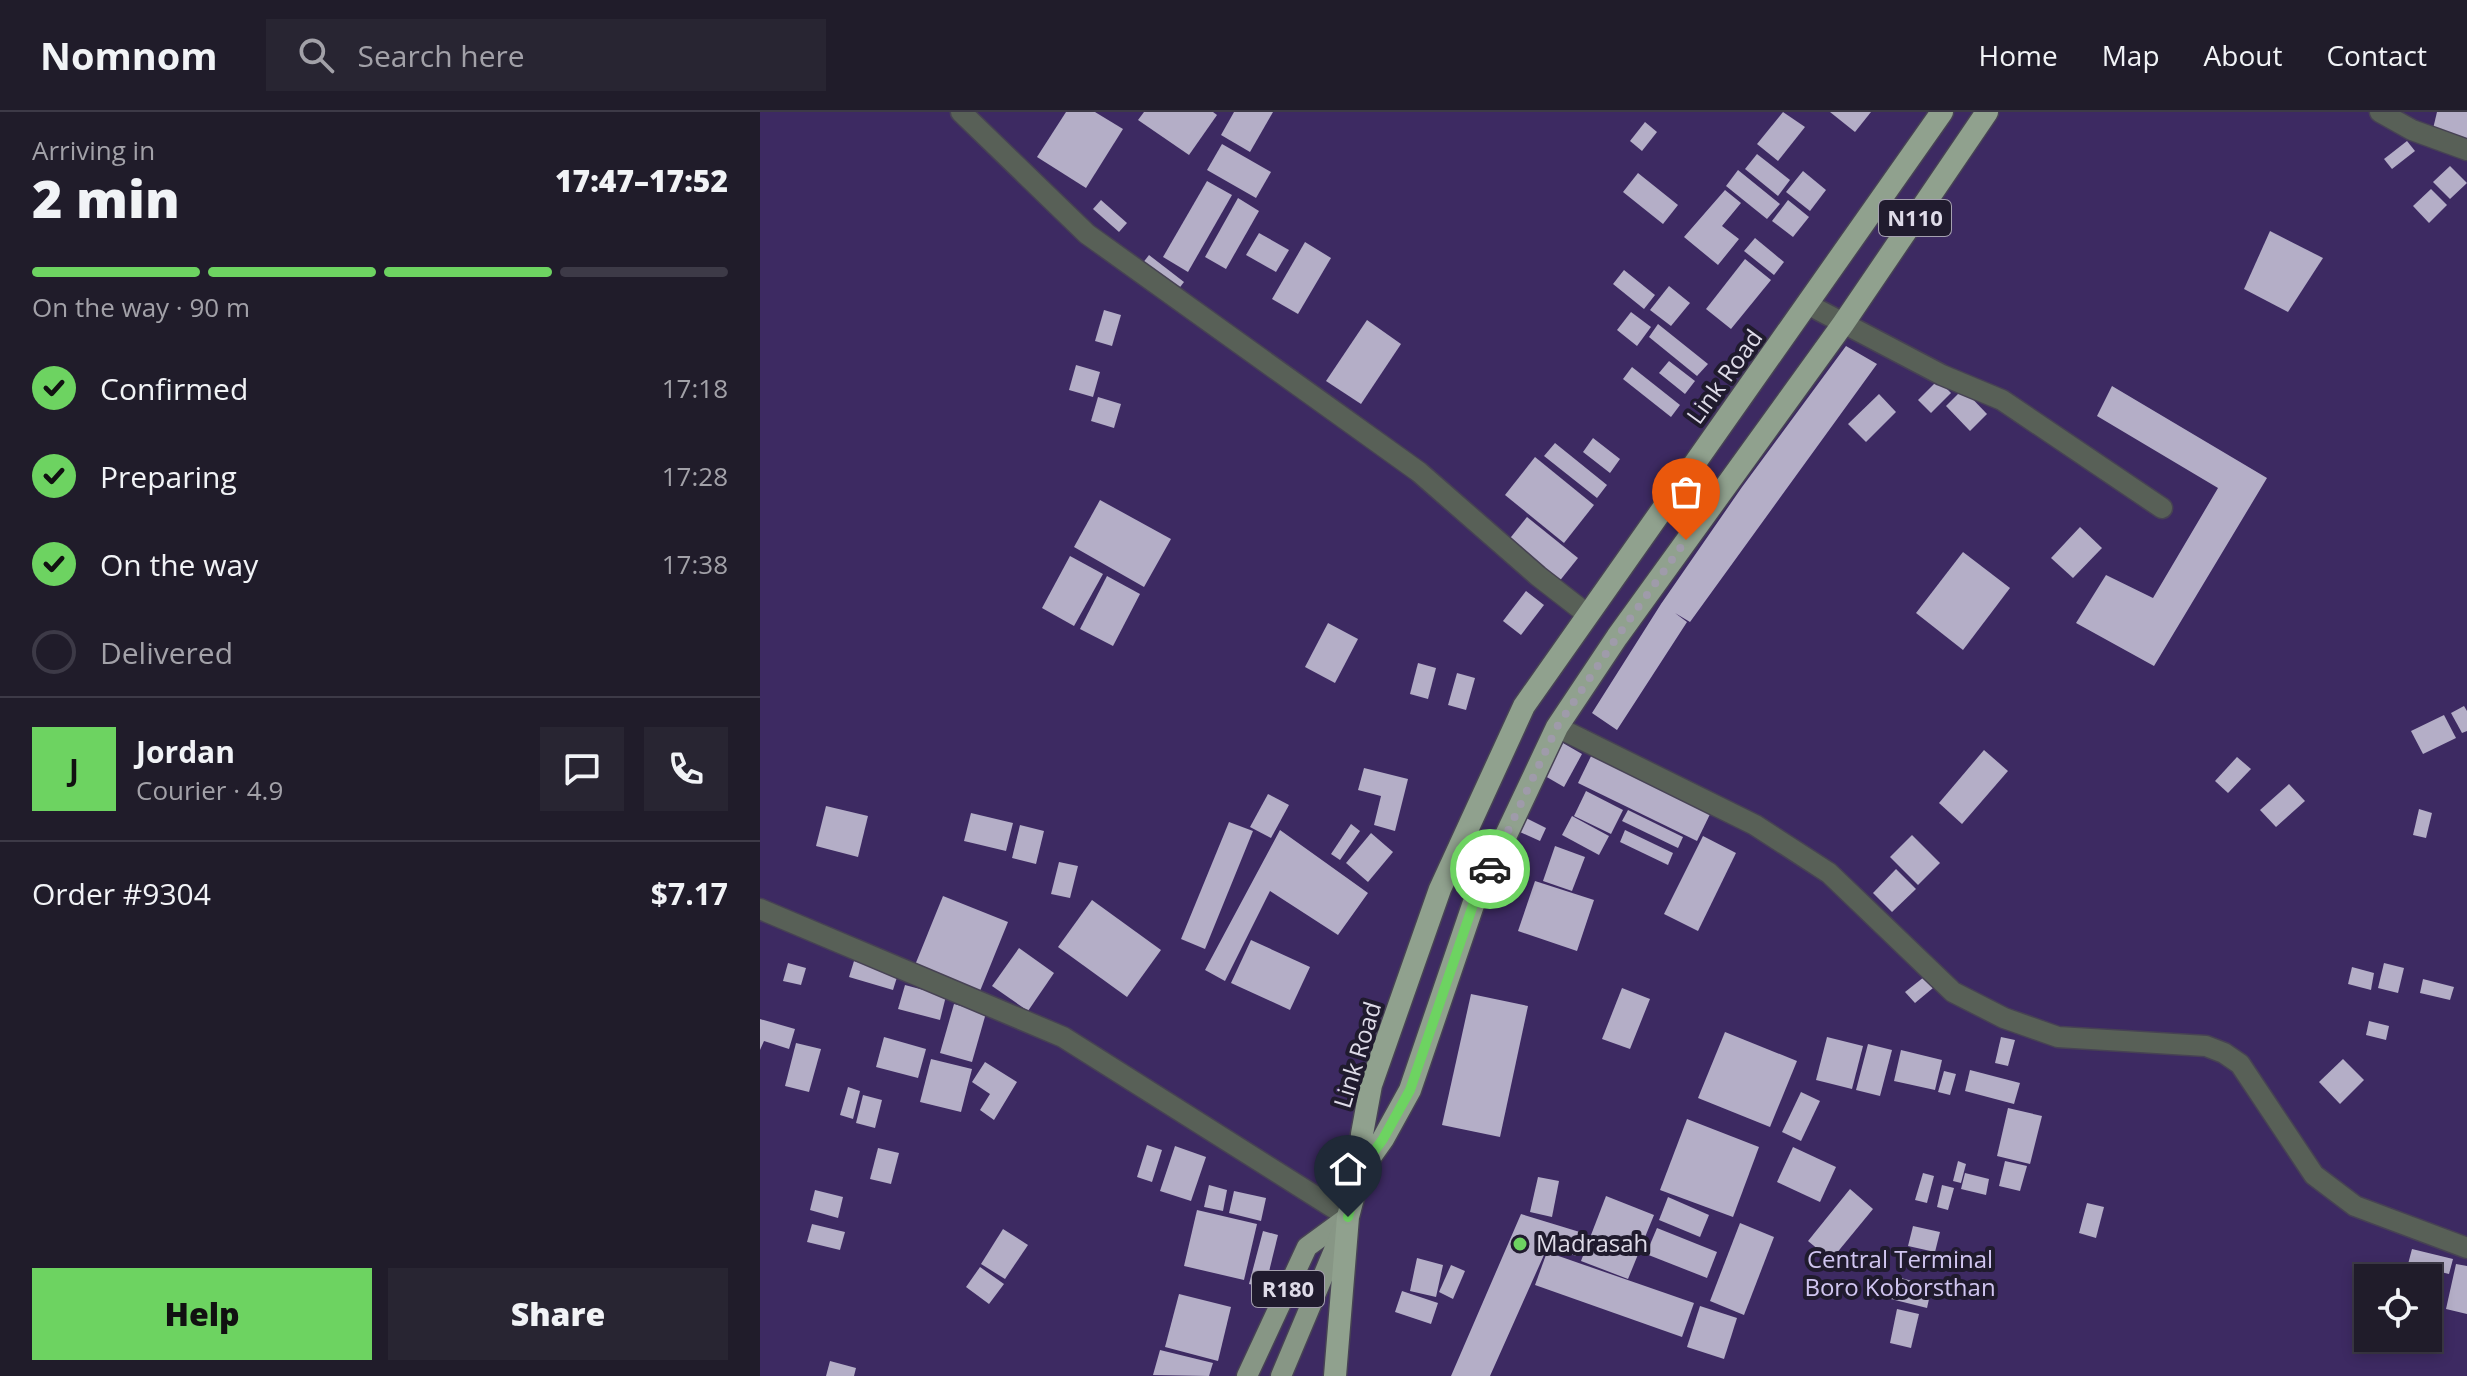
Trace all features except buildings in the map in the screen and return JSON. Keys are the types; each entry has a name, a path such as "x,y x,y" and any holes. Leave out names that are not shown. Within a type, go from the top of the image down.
{"highway":[{"name":"Link Road","path":"1360,1171 1362,1134 1371,1085 1440,889 1524,706 1942,112"},
{"name":"N110","path":"1335,1376 1348,1217 1360,1171 1383,1139 1410,1090 1473,905 1557,727 1617,637 1843,324 1987,112"}],"main road":[{"name":"R180","path":"1247,1376 1307,1247 1348,1217"},
{"name":"R180","path":"1281,1376 1348,1217"}],"street":[{"path":"961,112 1087,234 1419,472 1538,576 1587,614"},
{"path":"2380,112 2412,130 2467,150"},
{"path":"1809,305 1942,375 2002,400 2162,508"},
{"path":"1557,727 1755,825 1780,841 1829,873 1953,992 2004,1018 2058,1037 2206,1046 2224,1053 2240,1064 2314,1175 2355,1206 2467,1248"},
{"path":"760,909 1063,1037 1348,1217"}],"green space":[{"name":"Central Terminal Boro Koborsthan","path":"760,112 2467,112 2467,1376 760,1376"}],"way so far":[{"path":"1490,869 1557,727 1686,540"}],"place":[{"name":"Madrasah","path":"1520,1244"}],"route":[{"path":"1348,1217 1360,1171 1383,1139 1410,1090 1473,905 1490,869"}]}
